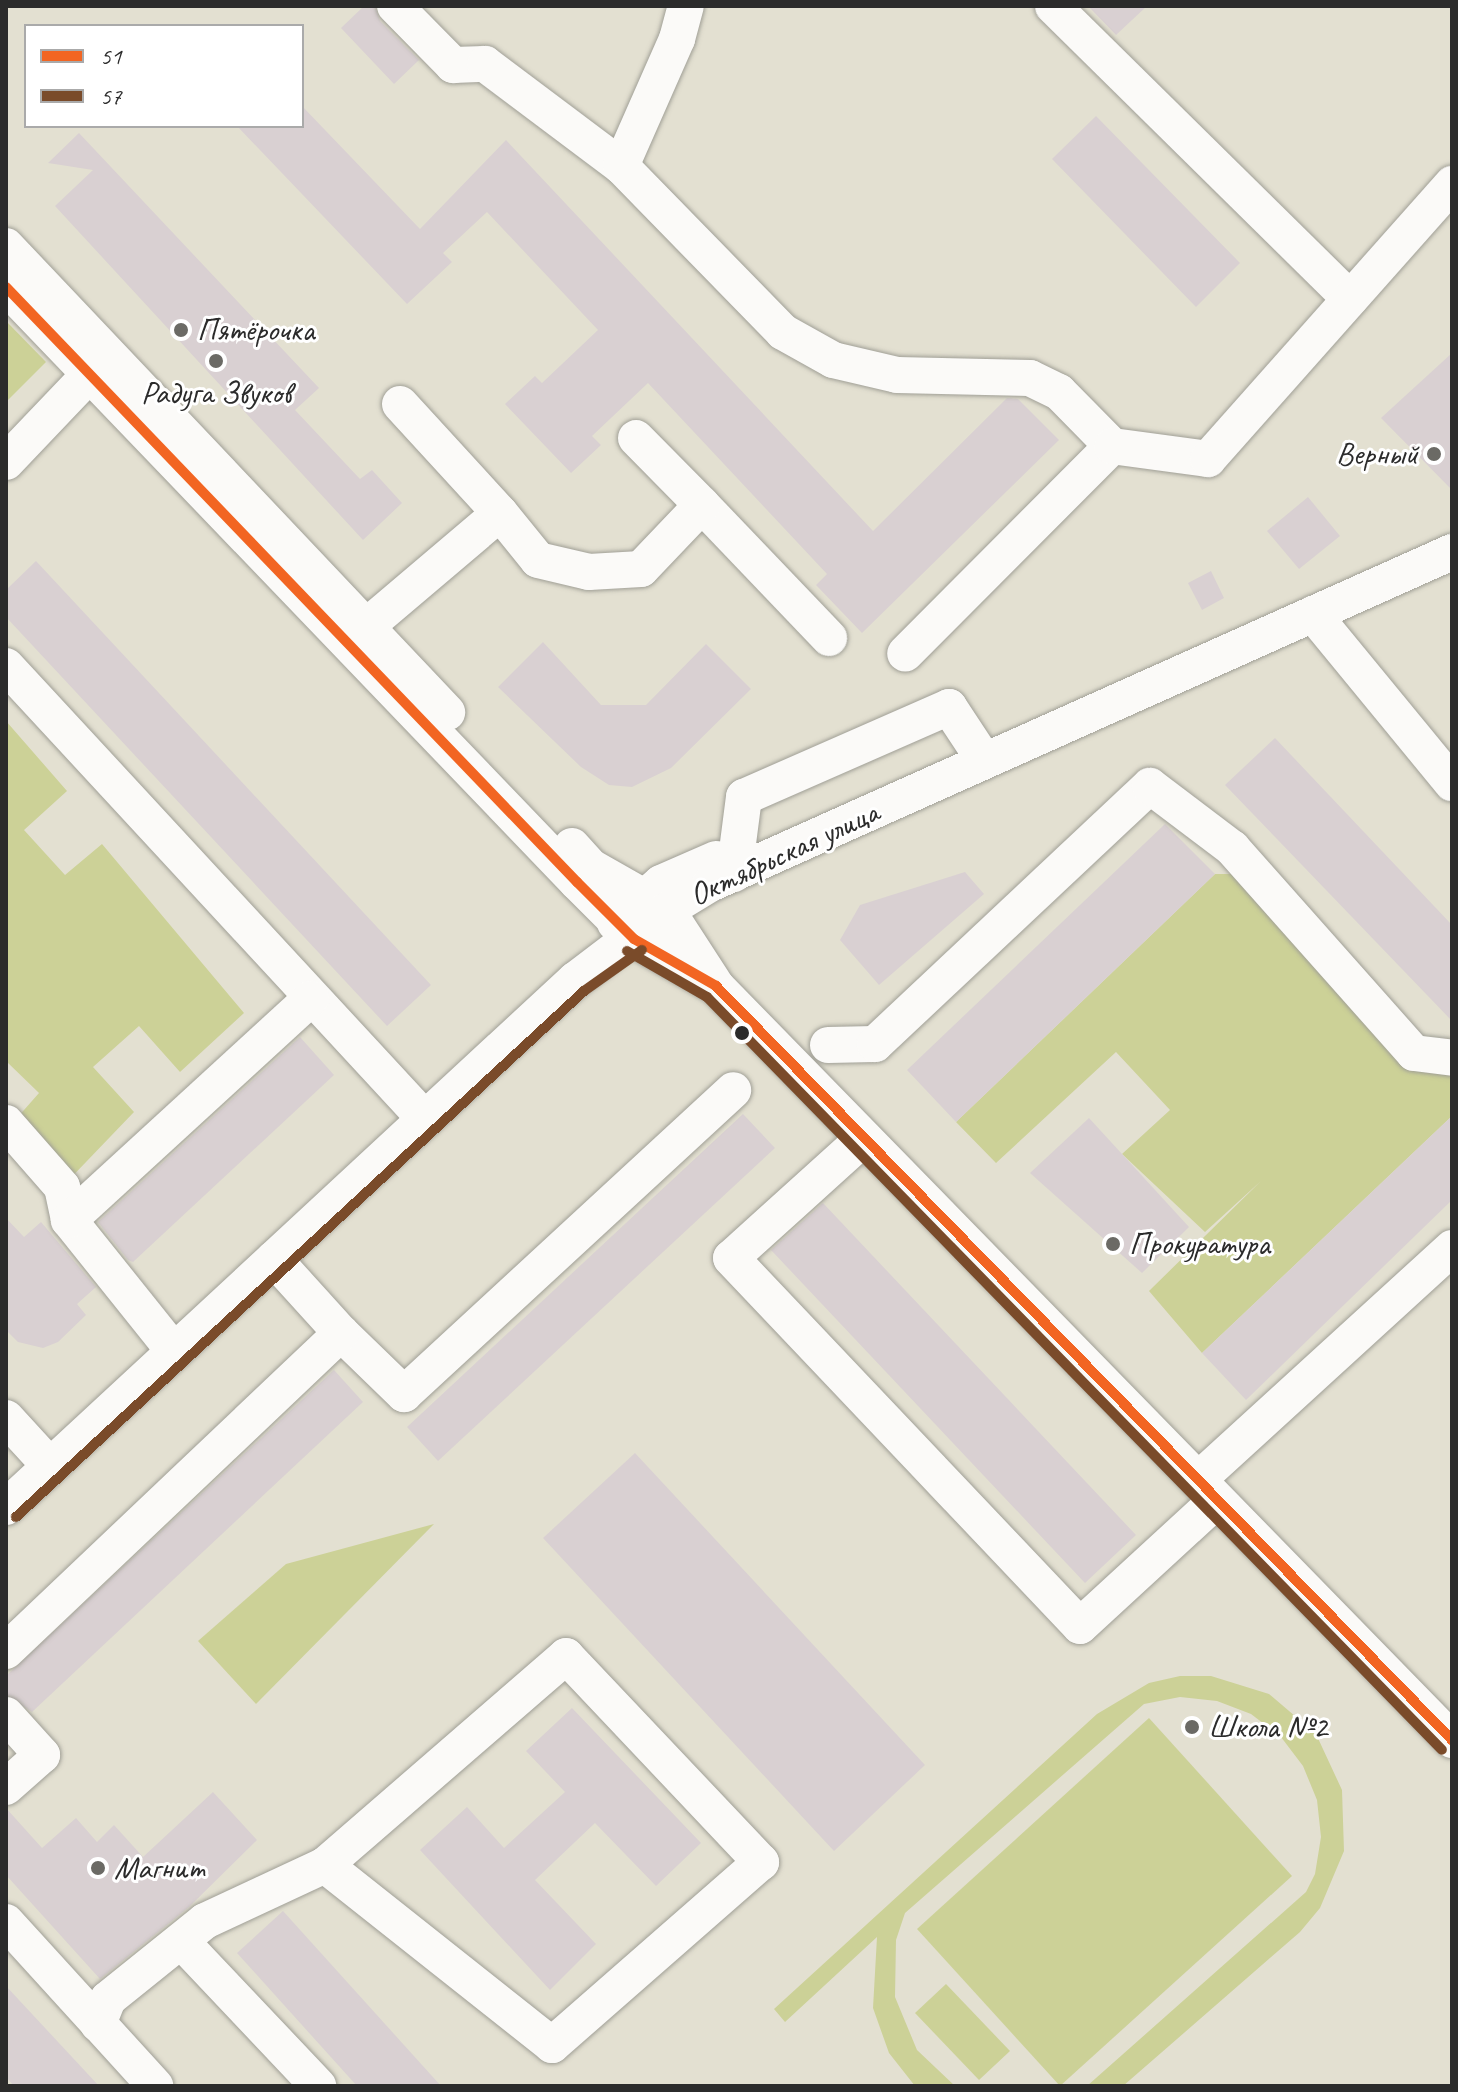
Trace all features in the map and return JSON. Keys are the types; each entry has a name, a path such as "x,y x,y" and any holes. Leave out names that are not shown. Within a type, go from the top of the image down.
{"street":[{"path":"395,6 453,65 485,64 621,166 783,332 820,353 897,375 1030,378 1059,392 1112,446 1208,459 1452,184"},
{"path":"621,166 677,39 686,6"},
{"path":"1053,6 1350,299"},
{"path":"6,246 626,930 716,986"},
{"path":"6,287 64,343 88,376 357,634 591,867 656,904 716,986 1452,1740"},
{"path":"6,462 88,376"},
{"path":"400,404 500,513 538,560 589,572 641,569 702,505"},
{"path":"636,438 829,638"},
{"path":"905,654 1112,446"},
{"path":"357,634 500,513"},
{"path":"735,862 744,797 949,707 980,754 1452,531"},
{"name":"Октябрьская улица","path":"6,1507 42,1457 166,1342 274,1259 418,1112 575,980 656,904 735,862 1452,552"},
{"path":"1313,614 1452,783"},
{"path":"6,666 418,1112 166,1342 69,1220 62,1187 6,1123"},
{"path":"828,1045 875,1044 1150,786 1232,848 1414,1053 1452,1058"},
{"path":"69,1220 311,998"},
{"path":"274,1259 341,1333 404,1394 733,1090"},
{"path":"864,1138 731,1258 1080,1626 1207,1490 1452,1248"},
{"path":"6,1651 341,1333"},
{"path":"6,1418 42,1457 6,1473"},
{"path":"98,2024 108,1999 183,1943 205,1921 325,1865 566,1656 761,1862 552,2045 325,1865"},
{"path":"6,1715 42,1755 6,1787"},
{"path":"6,1922 155,2086"},
{"path":"183,1943 318,2086"}],"green space":[{"path":"6,321 46,362 6,402"},
{"path":"6,721 67,791 24,830 65,875 102,844 244,1013 180,1072 139,1026 93,1067 134,1112 62,1187 9,1127 39,1093 6,1061"},
{"path":"1215,874 1256,874 1414,1053 1452,1058 1452,1116 1202,1353 1149,1291 1261,1181 1205,1232 1122,1154 1170,1110 1116,1052 996,1163 956,1122"},
{"path":"434,1524 256,1704 198,1641 286,1564"},
{"path":"1180,1676 1211,1676 1269,1694 1316,1734 1342,1790 1344,1851 1320,1908 1300,1932 1123,2086 1087,2086 1306,1892 1315,1874 1321,1837 1317,1800 1303,1766 1281,1737 1251,1714 1217,1701 1180,1697 1144,1704 905,1913 896,1940 895,1997 917,2050 955,2086 915,2086 889,2053 873,2008 877,1937 785,2022 774,2009 1097,1714 1149,1683"},
{"path":"1149,1718 1292,1876 1060,2086 917,1929"},
{"path":"946,1984 1010,2051 979,2080 915,2013"}],"building":[{"path":"364,6 375,6 380,21 419,60 394,84 341,28"},
{"path":"1088,6 1147,6 1116,35"},
{"path":"304,108 420,229 506,140 873,531 1007,398 1018,399 1059,440 862,633 816,585 827,574 648,383 592,436 601,445 571,473 505,404 535,376 542,383 598,330 487,212 443,253 452,262 407,304 239,128 304,128"},
{"path":"1096,116 1240,263 1196,307 1052,159"},
{"path":"79,133 319,388 295,410 360,479 372,470 402,503 363,540 55,206 93,170 48,163"},
{"name":"Верный","path":"1452,353 1452,490 1381,418"},
{"path":"1308,497 1340,536 1299,569 1267,531"},
{"path":"36,561 431,985 387,1026 6,617 6,590"},
{"path":"1211,571 1224,598 1202,610 1188,583"},
{"path":"543,642 601,705 646,705 706,644 751,689 671,768 632,787 609,785 581,767 498,687"},
{"path":"1275,738 1452,925 1452,1021 1225,785"},
{"path":"1165,824 1215,874 956,1122 907,1070"},
{"path":"965,872 984,894 879,985 840,940 860,905"},
{"path":"300,1037 334,1075 133,1262 128,1260 98,1222"},
{"path":"743,1114 775,1148 438,1461 407,1427"},
{"path":"1452,1116 1452,1200 1246,1400 1202,1353"},
{"path":"1089,1118 1189,1227 1142,1273 1030,1173"},
{"path":"823,1203 1136,1535 1085,1583 771,1250"},
{"path":"6,1218 24,1237 41,1222 96,1287 77,1304 86,1315 58,1342 43,1348 18,1342 6,1330"},
{"path":"334,1370 363,1402 32,1712 6,1695 6,1676"},
{"path":"635,1453 925,1765 834,1851 543,1538"},
{"path":"572,1708 701,1843 656,1886 595,1823 535,1880 596,1944 550,1990 420,1850 467,1807 504,1848 565,1792 526,1751"},
{"path":"213,1792 257,1840 189,1907 100,1979 6,1875 6,1808 42,1848 76,1818 97,1842 114,1825 143,1857"},
{"path":"283,1911 441,2086 357,2086 237,1953"},
{"path":"6,1986 99,2086 14,2086 6,2077"}],"transit line":[{"name":"51","path":"6,287 577,882 634,939 716,986 1452,1740"},
{"name":"57","path":"16,1517 584,991 642,950"},
{"name":"57","path":"627,951 707,997 1442,1750"}],"place":[{"name":"Пятёрочка","path":"181,330"},
{"name":"Радуга Звуков","path":"216,361"},
{"name":"Верный","path":"1434,454"},
{"name":"Прокуратура","path":"1113,1244"},
{"name":"Школа №2","path":"1192,1727"},
{"name":"Магнит","path":"98,1868"}]}
